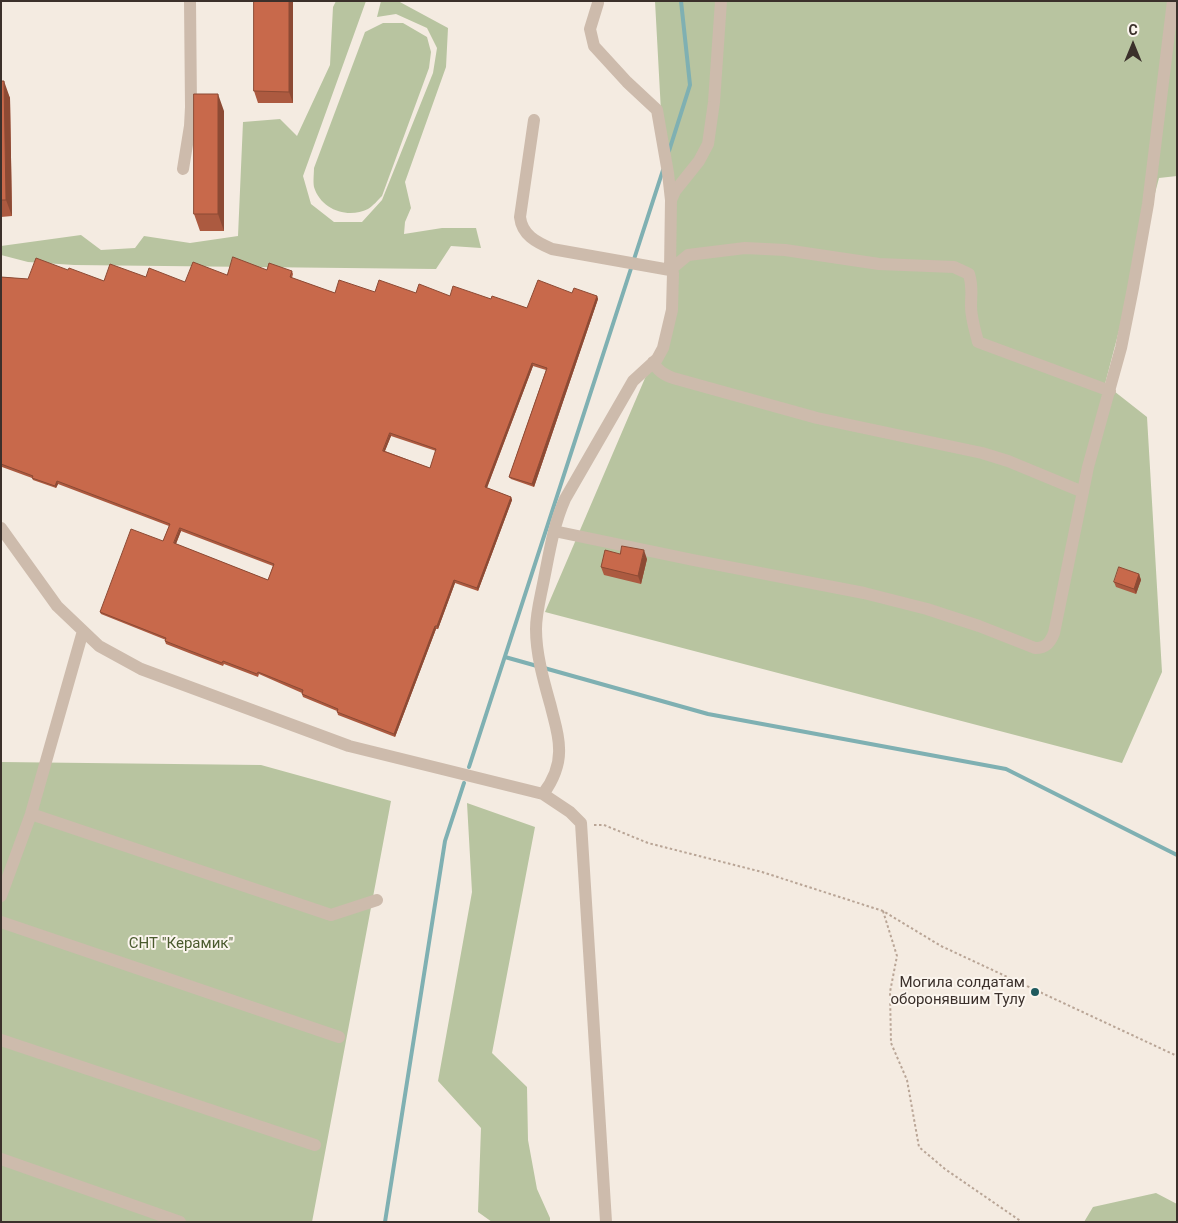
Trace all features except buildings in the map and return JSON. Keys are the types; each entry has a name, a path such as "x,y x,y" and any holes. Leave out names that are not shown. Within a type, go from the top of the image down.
{"street":[{"path":"183,170 191,116 190,1"},
{"path":"671,200 675,191 699,161 708,144 714,102 721,1"},
{"path":"554,531 864,593 927,609 979,626 1035,648 1047,646 1054,633 1088,468 1121,348 1148,204 1173,1"},
{"path":"543,794 550,784 557,767 559,749 558,733 541,667 536,623 554,531 565,500 633,381 653,362 663,348 672,310 673,273 670,270 671,200 657,110 627,82 594,46 590,30 598,3"},
{"path":"534,120 520,224 526,234 538,243 552,249 670,270 688,255 745,248 785,250 878,264 954,267 969,274 973,287 972,319 978,342 1110,392"},
{"path":"653,362 663,374 673,378 817,418 982,453 1083,492"},
{"path":"1,528 57,606 99,646 142,669 349,746 543,794 570,812 582,824 606,1222"},
{"path":"1,896 30,814 83,631"},
{"path":"30,814 331,915 377,900"},
{"path":"1,922 339,1037"},
{"path":"1,1040 315,1145"},
{"path":"1,1159 180,1222"}],"path":[{"path":"582,824 604,825 648,843 762,872 883,911 941,946 1177,1056"},
{"path":"883,911 897,956 890,992 891,1043 907,1080 919,1147 945,1168 1022,1222"}],"green space":[{"path":"336,1 366,1 303,176 311,204 334,222 362,222 382,200 433,73 437,48 427,28 396,14 377,17 381,1 398,1 448,28 446,67 405,182 411,208 405,222 404,234 442,228 476,228 481,248 451,246 436,269 74,265 28,262 1,255 1,246 81,235 101,250 135,248 144,236 190,243 238,236 243,122 280,119 297,136 330,65 333,7"},
{"path":"655,1 1177,1 1177,176 1159,178 1105,384 1147,417 1162,672 1122,763 545,612 672,315"},
{"path":"383,23 403,23 427,37 431,52 429,68 382,196 368,209 352,213 344,212 329,207 318,195 314,187 314,168 365,32"},
{"name":"СНТ \"Керамик\"","path":"1,762 261,765 391,801 312,1222 1,1222"},
{"path":"467,803 535,827 492,1053 527,1087 528,1140 537,1189 550,1222 492,1222 478,1212 481,1128 438,1081 472,892"},
{"path":"1156,1193 1177,1204 1177,1222 1084,1222 1093,1207"}],"waterway":[{"path":"669,151 690,85 681,1"},
{"path":"469,767 663,170"},
{"path":"505,657 708,714 1006,769 1177,855"},
{"path":"385,1222 445,841 464,783"}],"place":[{"name":"Могила солдатам оборонявшим Тулу","path":"1035,992"}]}
